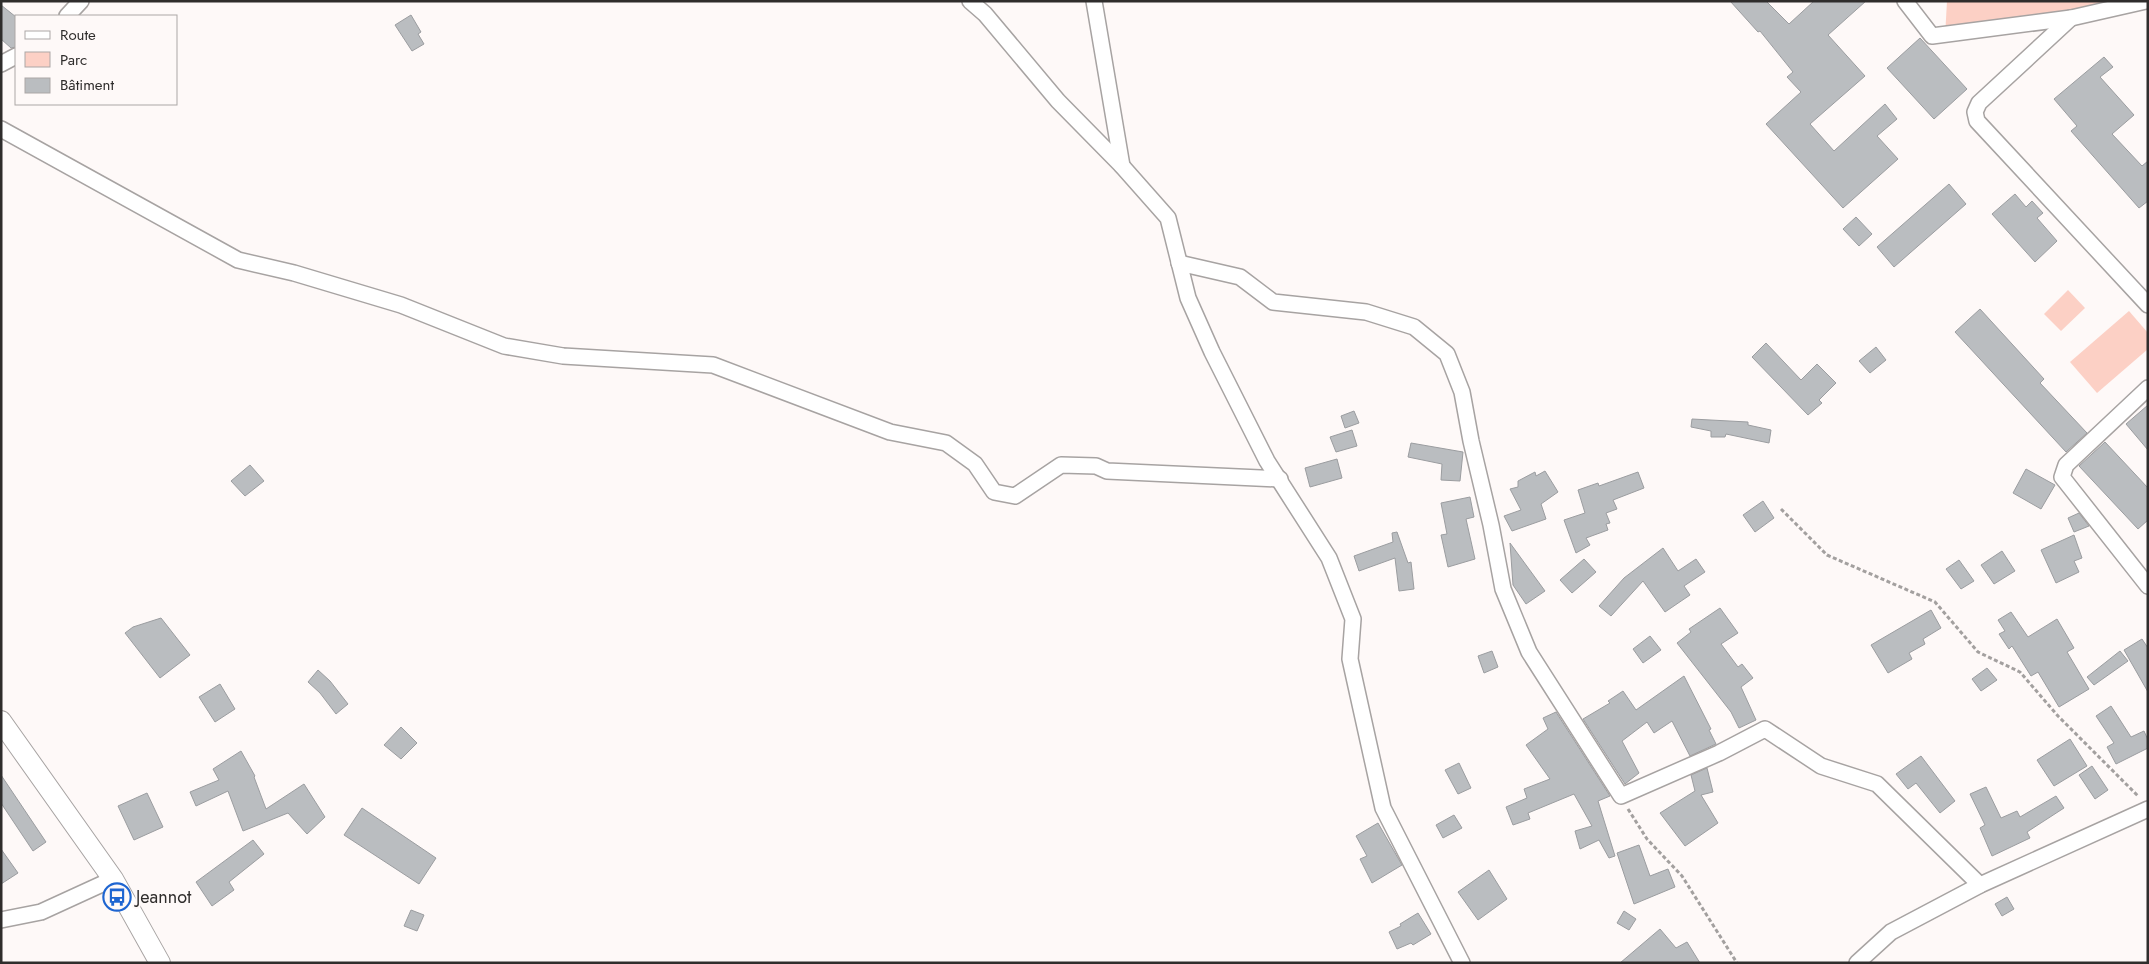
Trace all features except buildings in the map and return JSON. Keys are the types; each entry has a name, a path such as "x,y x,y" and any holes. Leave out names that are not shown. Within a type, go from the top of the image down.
{"street":[{"path":"67,15 81,1"},
{"path":"970,1 985,14 1058,101 1122,166 1168,218 1188,298 1212,352 1267,461 1329,558 1353,619 1350,659 1383,808 1462,963"},
{"path":"1094,1 1122,166"},
{"path":"1905,1 1932,36 2071,18 2146,1"},
{"path":"2071,18 1979,103 1975,112 1977,121 2148,305"},
{"path":"1,64 15,57"},
{"path":"1,128 238,260 294,273 401,305 504,346 563,356 713,365 890,432 946,443 975,464 994,492 1015,496 1061,466 1096,466 1107,471 1280,479"},
{"path":"1180,263 1240,276 1272,302 1366,312 1414,327 1447,354 1462,392 1471,441 1492,525 1503,589 1529,652 1621,796 1719,753 1765,729 1821,766 1877,784 1980,885"},
{"path":"2148,388 2066,464 2062,477 2148,586"},
{"path":"1,721 113,879 160,963"},
{"path":"1857,963 1891,932 1980,885 2145,804"},
{"path":"1,920 41,912 113,879"}],"path":[{"path":"1780,509 1827,556 1935,602 1978,652 2020,672 2058,716 2145,804"},
{"path":"1621,796 1647,839 1682,876 1737,963"}],"green space":[{"path":"1947,1 2114,1 1945,37"},
{"path":"2068,290 2085,308 2061,331 2044,314"},
{"path":"2129,311 2148,333 2148,349 2097,393 2070,362"}],"place":[{"name":"Jeannot","path":"117,897"}]}
